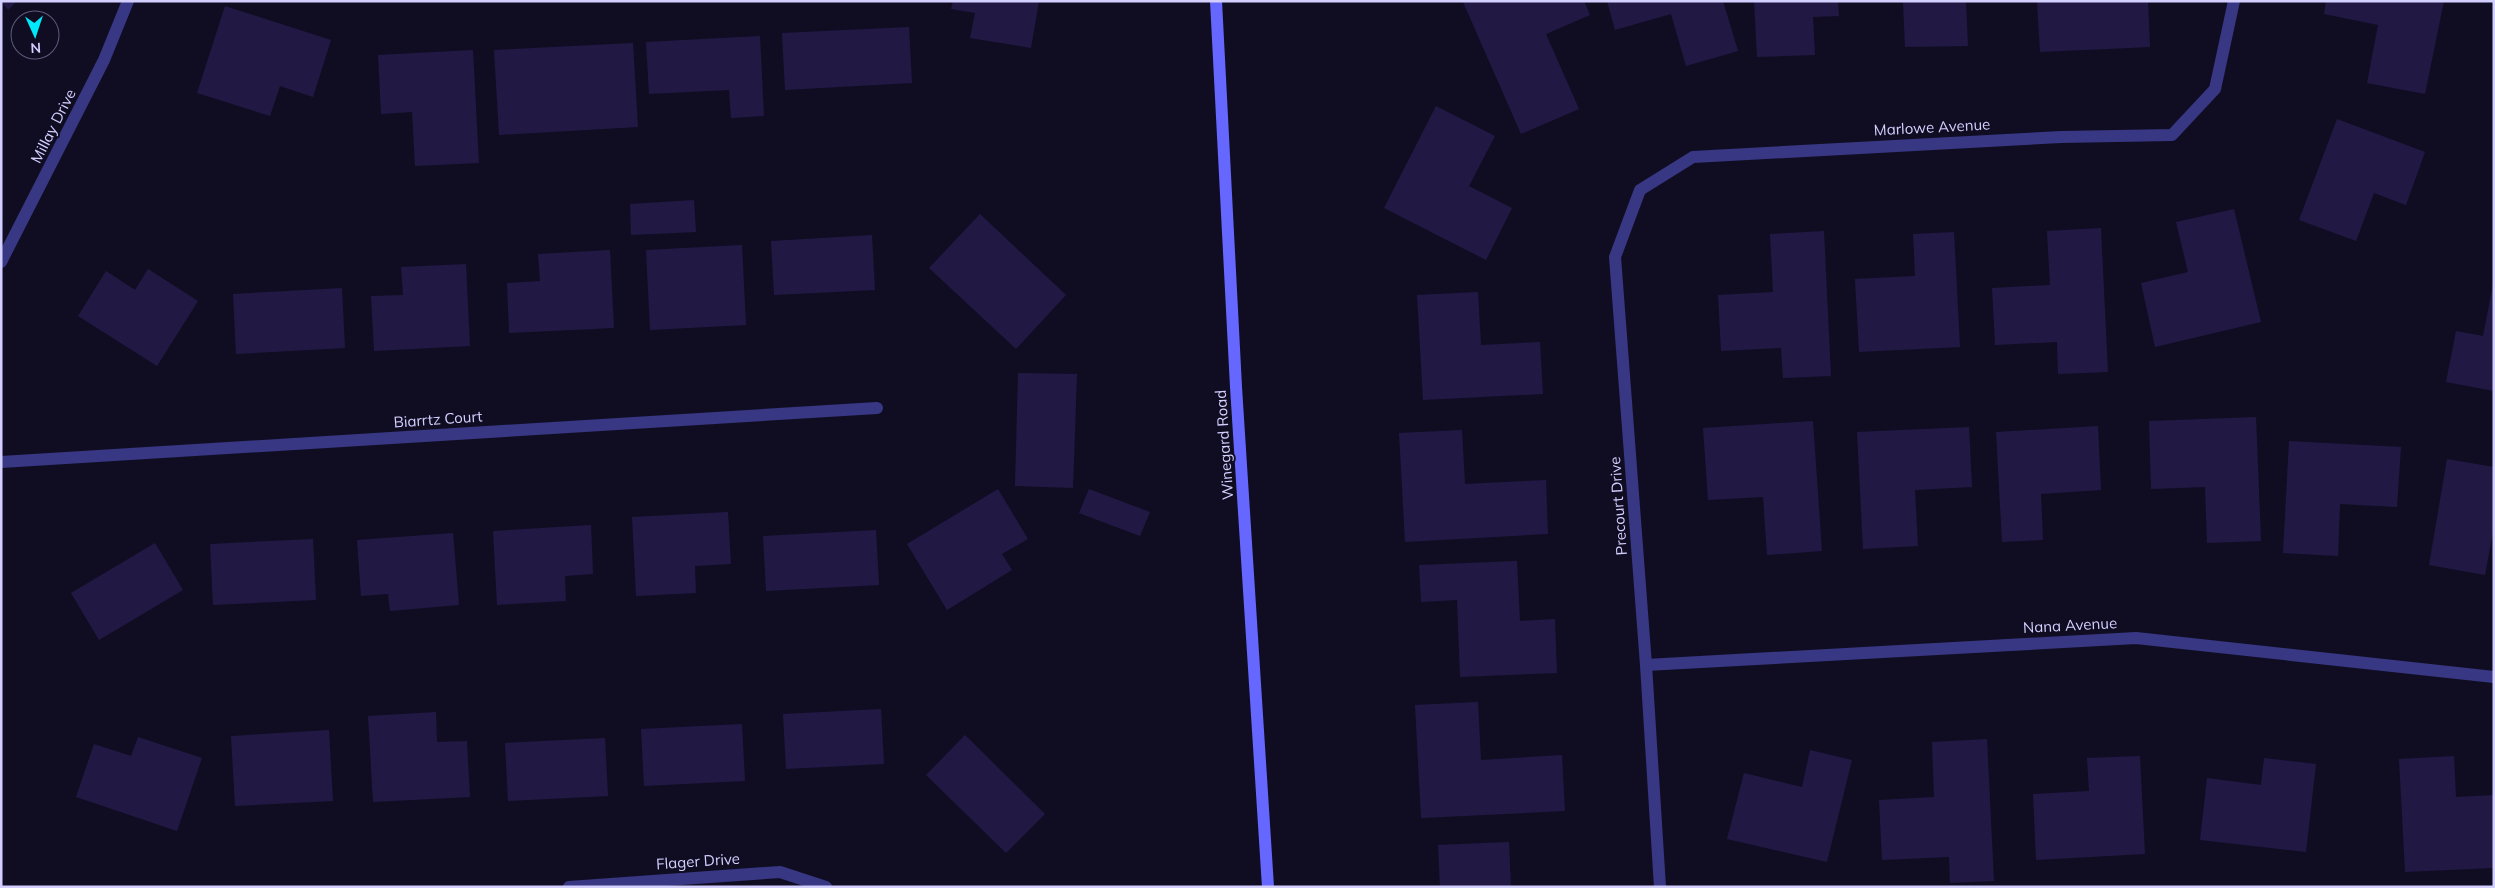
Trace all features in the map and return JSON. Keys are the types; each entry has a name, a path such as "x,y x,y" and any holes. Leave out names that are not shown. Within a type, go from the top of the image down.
{"street":[{"name":"Millay Drive","path":"1,262 104,60 128,1"},
{"name":"Winegard Road","path":"1216,1 1237,396 1268,887"},
{"name":"Marlowe Avenue","path":"1693,157 2060,137 2172,135 2215,89 2234,1"},
{"name":"Precourt Drive","path":"1660,887 1646,665 1615,256 1640,190 1693,157"},
{"name":"Biarrtz Court","path":"1,462 877,408"},
{"name":"Nana Avenue","path":"1646,665 2136,638 2494,677"},
{"name":"Flager Drive","path":"569,887 780,872 826,887"}],"building":[{"path":"1,1 17,1 8,10"},
{"path":"953,1 1039,1 1031,48 970,38 975,13 951,9"},
{"path":"1584,1 1590,15 1546,34 1579,109 1521,134 1463,2"},
{"path":"1607,1 1723,1 1738,51 1686,66 1671,14 1615,30"},
{"path":"1754,1 1838,1 1839,16 1813,17 1815,55 1757,57"},
{"path":"1903,1 1966,1 1968,46 1905,47"},
{"path":"2037,1 2148,1 2150,47 2040,52"},
{"path":"2326,1 2444,1 2425,94 2367,83 2378,25 2324,14"},
{"path":"225,6 331,40 313,97 280,86 270,116 197,93"},
{"path":"909,27 912,83 785,90 782,33"},
{"path":"760,36 764,116 731,118 729,90 649,94 646,42"},
{"path":"633,43 638,127 499,135 494,50"},
{"path":"473,50 479,163 415,166 412,112 381,114 378,55"},
{"path":"1436,106 1495,136 1469,186 1512,208 1486,260 1384,208"},
{"path":"2337,119 2425,152 2406,205 2374,193 2356,241 2299,220"},
{"path":"694,200 696,232 631,235 630,204"},
{"path":"2234,209 2261,322 2155,347 2141,283 2188,272 2176,222"},
{"path":"980,214 1066,295 1016,349 929,268"},
{"path":"2101,228 2108,372 2058,374 2057,342 1995,345 1992,288 2050,285 2047,231"},
{"path":"1824,231 1831,376 1783,378 1781,348 1721,351 1718,295 1773,292 1770,234"},
{"path":"1954,232 1960,347 1859,352 1855,279 1915,276 1913,234"},
{"path":"872,235 875,290 774,295 771,241"},
{"path":"742,245 746,325 650,330 646,250"},
{"path":"610,250 614,328 509,333 507,283 540,281 538,254"},
{"path":"466,264 470,346 374,351 371,296 403,295 401,267"},
{"path":"148,269 198,301 157,366 78,316 106,271 135,290"},
{"path":"2493,284 2494,391 2446,382 2456,331 2483,336"},
{"path":"342,288 345,348 236,354 233,294"},
{"path":"1478,292 1481,345 1540,342 1543,394 1423,400 1417,295"},
{"path":"1018,373 1077,374 1073,488 1015,486"},
{"path":"2256,417 2261,541 2207,543 2205,487 2151,489 2149,421"},
{"path":"1813,421 1822,551 1767,555 1763,497 1708,500 1703,428"},
{"path":"2098,426 2101,490 2041,494 2043,540 2002,542 1996,432"},
{"path":"1969,427 1972,487 1915,490 1918,546 1863,549 1857,432"},
{"path":"1462,430 1465,484 1546,480 1548,534 1405,542 1399,433"},
{"path":"2289,441 2401,447 2397,507 2340,504 2338,556 2283,553"},
{"path":"2447,459 2494,467 2494,526 2485,575 2429,565"},
{"path":"998,489 1028,539 1002,554 1012,570 947,610 907,544"},
{"path":"1089,489 1150,512 1140,536 1079,513"},
{"path":"728,512 731,564 695,566 696,593 636,596 632,517"},
{"path":"591,525 593,574 565,576 566,601 497,605 493,531"},
{"path":"876,530 879,585 766,591 763,536"},
{"path":"453,533 459,605 390,611 388,594 361,596 357,540"},
{"path":"313,539 316,600 213,605 210,544"},
{"path":"155,543 183,590 99,640 71,593"},
{"path":"1517,561 1520,621 1555,619 1557,673 1460,677 1457,600 1421,602 1419,565"},
{"path":"1478,702 1481,760 1562,755 1565,811 1421,818 1415,705"},
{"path":"881,709 884,764 786,769 783,714"},
{"path":"436,712 437,742 467,741 470,797 373,802 368,716"},
{"path":"742,724 745,781 644,786 641,729"},
{"path":"329,730 333,801 235,806 231,736"},
{"path":"965,735 1045,814 1006,853 926,775"},
{"path":"138,737 202,758 177,831 76,797 94,744 131,756"},
{"path":"605,738 608,796 508,801 505,743"},
{"path":"1987,739 1994,881 1950,883 1949,857 1882,860 1879,800 1934,797 1932,742"},
{"path":"1810,750 1852,760 1827,862 1727,839 1744,773 1802,787"},
{"path":"2140,756 2145,854 2036,860 2033,794 2089,791 2087,758"},
{"path":"2454,756 2456,797 2494,795 2494,868 2405,872 2399,759"},
{"path":"2264,758 2316,764 2306,852 2200,840 2207,778 2261,785"},
{"path":"1509,842 1511,887 1440,887 1438,845"}]}
